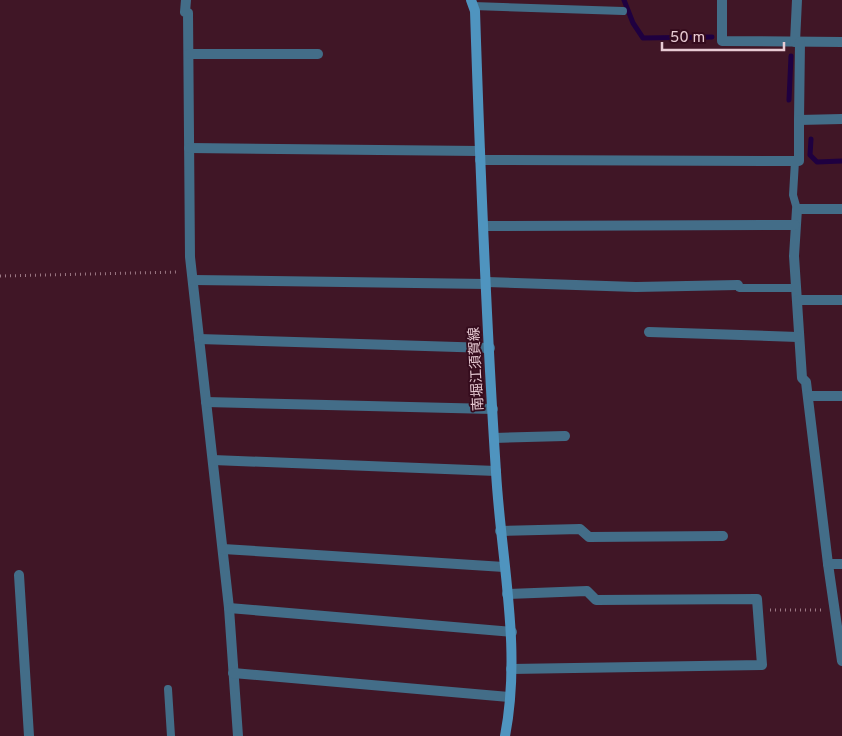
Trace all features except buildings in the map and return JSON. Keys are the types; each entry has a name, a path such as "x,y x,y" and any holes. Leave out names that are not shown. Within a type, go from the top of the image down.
{"main road":[{"name":"南堀江須賀線","path":"472,3 485,226 496,471 500,531 512,632 505,736"}],"street":[{"path":"186,0 189,54 192,276 229,608 238,736"},
{"path":"722,0 722,41 842,42"},
{"path":"189,148 800,161 797,0"},
{"path":"189,54 318,54"},
{"path":"800,120 842,119"},
{"path":"842,209 797,209 795,225 795,288 798,300 798,337 802,378 806,382 808,396 828,564 842,661"},
{"path":"485,226 795,225"},
{"path":"192,276 636,287 738,286"},
{"path":"798,300 842,300"},
{"path":"649,332 798,337"},
{"path":"199,339 490,348"},
{"path":"808,396 842,396"},
{"path":"206,402 494,409"},
{"path":"494,438 565,436"},
{"path":"213,460 496,471"},
{"path":"500,531 580,529 589,537 722,536"},
{"path":"222,549 504,567"},
{"path":"828,564 842,564"},
{"path":"19,575 29,736"},
{"path":"507,594 587,592 596,600 757,599 762,665 511,668"},
{"path":"229,608 512,632"},
{"path":"233,673 509,698"}],"lane":[{"path":"472,3 623,11"},
{"path":"795,161 793,195 797,209"},
{"path":"738,286 739,288 795,288"},
{"path":"168,689 171,736"}],"path":[{"path":"0,276 192,276"},
{"path":"757,610 834,610"}],"waterway":[{"path":"624,0 633,23 643,38 712,37"},
{"path":"789,100 791,56"},
{"path":"811,139 810,155 817,162 842,161"}]}
